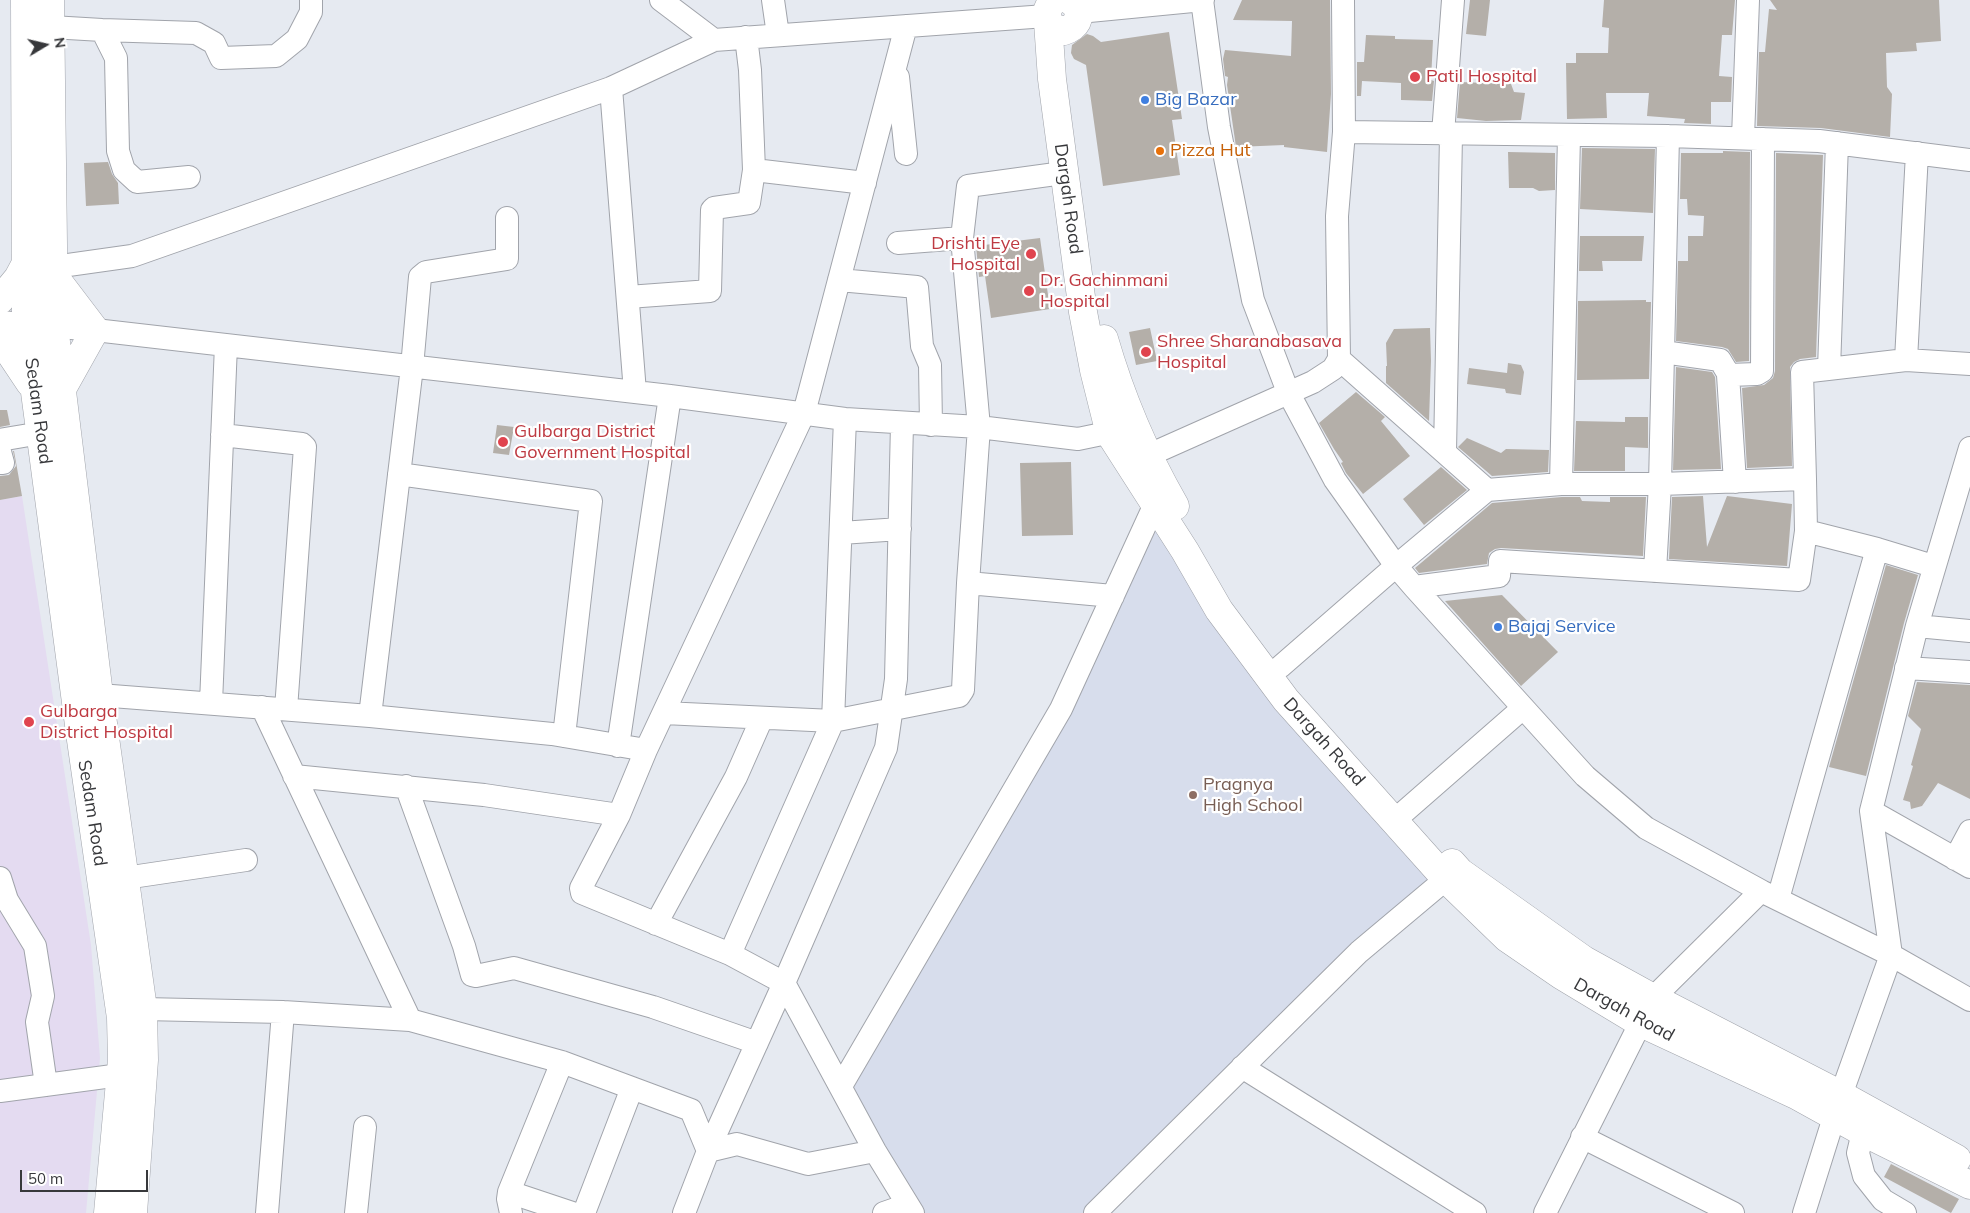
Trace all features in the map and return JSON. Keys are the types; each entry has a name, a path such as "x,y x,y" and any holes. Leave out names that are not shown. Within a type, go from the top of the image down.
{"main road":[{"name":"Sedam Road","path":"26,0 26,263 13,323 35,391 81,740 119,994 122,1038 108,1213"},
{"name":"Sedam Road","path":"50,0 54,326 99,696 144,1009 144,1060 133,1213"},
{"name":"Dargah Road","path":"1057,11 1052,79 1083,312 1094,370 1156,504 1219,610 1286,700 1446,878 1507,938 1561,975 1639,1022 1796,1095 1838,1106"},
{"name":"Dargah Road","path":"1057,11 1104,340 1111,365 1122,430 1149,454 1170,498 1228,598 1306,703 1460,872 1584,960 1868,1122 1970,1185"},
{"path":"0,300 11,288 26,263"},
{"path":"54,272 95,330 62,389"},
{"path":"0,338 35,391"},
{"name":"Dargah Road","path":"1868,1122 1970,1166"}],"street":[{"path":"51,27 196,33 214,43 222,58 276,56 297,39 311,12 311,0"},
{"path":"661,0 714,40"},
{"path":"773,0 778,35"},
{"path":"54,272 132,256 611,88 714,40 906,26 983,10 1057,11 1202,0 1219,127 1253,300 1288,392 1335,480 1396,566 1586,776 1646,828 1769,895 1891,955 1970,1000"},
{"path":"1149,454 1313,382 1333,369 1339,359 1337,216 1344,132 1343,0"},
{"path":"1445,452 1447,134 1453,0"},
{"path":"1728,375 1756,374 1763,368 1748,0"},
{"path":"884,1213 910,1209 784,983 730,954 584,894 581,890 619,815 646,750 804,413 906,26"},
{"path":"102,30 116,58 118,151 124,170 136,182 189,177"},
{"path":"628,296 710,291 712,210 714,208 749,203 754,170 750,70 746,37"},
{"path":"897,61 906,154"},
{"path":"611,88 635,392"},
{"path":"1344,132 1668,136 1753,139 1837,143 1970,160"},
{"path":"1561,484 1569,136"},
{"path":"1656,571 1660,484 1668,136"},
{"path":"1829,369 1837,143"},
{"path":"1906,360 1917,153"},
{"path":"754,170 865,182"},
{"path":"664,713 833,721 959,696 962,693 979,427 962,238 968,186 1063,173"},
{"path":"370,716 412,367 421,275 426,272 508,260 507,218"},
{"path":"898,243 962,238"},
{"path":"839,280 917,287 922,346 930,366 931,425"},
{"path":"13,323 95,330 670,396 845,419 902,424 979,427 1078,439 1122,430"},
{"path":"211,703 226,345"},
{"path":"1663,352 1720,360 1728,375 1736,482"},
{"path":"1339,359 1488,490"},
{"path":"1414,588 1499,576 1500,561 1799,580 1806,530 1802,372 1906,360 1970,364"},
{"path":"618,746 670,396"},
{"path":"730,954 833,721 845,419"},
{"path":"684,1213 708,1151 784,983 886,748 896,679 902,424"},
{"path":"0,440 41,433"},
{"path":"222,435 302,444 305,447 286,709"},
{"path":"1804,1213 1838,1106 1891,955 1871,811 1933,566 1970,448"},
{"path":"0,452 3,463 0,463"},
{"path":"399,474 590,501 564,736"},
{"path":"1280,667 1396,566 1488,490 1561,484 1660,484 1805,479"},
{"path":"841,1086 1061,709 1156,504"},
{"path":"841,533 900,530"},
{"path":"1806,530 1933,566"},
{"path":"1545,1213 1639,1022 1653,998 1769,895 1877,549"},
{"path":"968,583 1113,596"},
{"path":"1917,626 1970,630"},
{"path":"1906,668 1970,672"},
{"path":"99,696 370,716 564,736 646,750"},
{"path":"262,707 410,1020"},
{"path":"1404,812 1523,708"},
{"path":"656,924 736,777 762,718"},
{"path":"294,776 484,795 619,815"},
{"path":"406,786 466,952 472,975 476,976 514,968 653,1007 757,1043"},
{"path":"1871,811 1962,863 1970,831"},
{"path":"125,878 246,860"},
{"path":"0,878 7,900 35,946 43,996 37,1022 46,1085"},
{"path":"1095,1213 1359,952 1446,878"},
{"path":"144,1009 282,1012 410,1020 562,1062 691,1110 708,1151"},
{"path":"267,1213 282,1012"},
{"path":"562,1062 510,1202 572,1213"},
{"path":"1242,1067 1475,1213"},
{"path":"0,1092 120,1075"},
{"path":"584,1213 632,1088"},
{"path":"1868,1122 1858,1153 1864,1176 1883,1200 1905,1213"},
{"path":"356,1213 364,1127"},
{"path":"1582,1137 1733,1213"},
{"path":"708,1151 737,1144 808,1164 876,1151"}],"shaded area":[{"name":"Gulbarga District Hospital","path":"22,496 91,945 100,1058 86,1213 0,1213 0,500"},
{"name":"Pragnya High School","path":"1160,522 1438,875 1084,1213 922,1213 850,1086 1108,631"}],"building":[{"path":"1242,0 1330,0 1331,94 1327,152 1284,147 1284,145 1236,147 1227,85 1228,77 1225,76 1223,59 1225,50 1291,56 1292,21 1233,20"},
{"path":"1470,0 1490,0 1486,36 1466,34"},
{"path":"1604,0 1735,0 1732,35 1722,35 1719,76 1732,77 1731,102 1711,102 1711,124 1684,123 1685,119 1647,116 1649,93 1606,93 1607,118 1567,119 1566,63 1576,63 1576,53 1608,53 1609,28 1602,27"},
{"path":"1770,0 1939,0 1941,41 1916,43 1917,51 1886,53 1887,87 1892,94 1890,137 1821,128 1757,126 1759,52 1765,52 1769,9 1777,10"},
{"path":"1169,32 1182,119 1172,120 1180,175 1103,186 1086,65 1074,59 1071,53 1072,45 1087,34 1101,42"},
{"path":"1366,35 1395,36 1395,39 1433,40 1431,80 1434,81 1432,101 1401,100 1401,83 1362,81 1361,96 1357,96 1357,62 1364,62"},
{"path":"1460,82 1511,84 1514,92 1525,93 1521,120 1486,121 1457,118"},
{"path":"1582,148 1655,149 1653,213 1580,209"},
{"path":"1723,151 1750,152 1749,361 1736,362 1728,349 1722,347 1676,341 1678,261 1688,261 1688,236 1703,236 1704,216 1688,215 1687,199 1680,199 1681,153 1723,153"},
{"path":"1508,152 1555,153 1555,190 1539,191 1533,188 1509,188"},
{"path":"1776,153 1823,155 1816,357 1800,359 1790,367 1792,466 1747,468 1742,388 1764,385 1773,378 1775,371"},
{"path":"108,162 112,174 118,183 119,204 86,206 84,163"},
{"path":"1580,236 1644,236 1642,261 1602,261 1603,271 1579,271"},
{"path":"1040,238 1050,309 991,318 985,276 979,277 976,246"},
{"path":"1646,300 1646,302 1651,302 1649,379 1577,380 1578,301"},
{"path":"1150,328 1157,361 1136,365 1129,332"},
{"path":"1430,328 1429,421 1386,383 1386,343 1394,329"},
{"path":"1508,363 1521,365 1524,372 1521,395 1506,393 1505,389 1467,384 1469,368 1507,373"},
{"path":"1676,367 1712,372 1715,377 1721,469 1673,470"},
{"path":"1356,392 1385,417 1381,421 1410,456 1363,494 1346,473 1341,463 1343,462 1319,423"},
{"path":"0,410 7,410 10,425 0,427"},
{"path":"1625,417 1648,417 1648,448 1625,447 1625,471 1574,471 1576,421 1625,422"},
{"path":"497,425 514,427 509,455 493,453"},
{"path":"1467,438 1501,453 1506,449 1549,450 1548,472 1492,476 1458,447"},
{"path":"14,451 22,496 0,500 0,476 9,475 16,466"},
{"path":"1071,462 1073,535 1022,536 1020,463"},
{"path":"1441,467 1467,490 1424,525 1403,499"},
{"path":"1703,496 1707,547 1727,496 1792,504 1787,566 1669,559 1672,497"},
{"path":"1580,497 1582,501 1610,502 1610,497 1646,497 1643,556 1501,548 1489,553 1487,564 1419,573 1415,568 1492,503"},
{"path":"1886,565 1918,575 1904,623 1866,776 1829,767"},
{"name":"Bajaj Service","path":"1502,595 1558,652 1521,686 1445,601"},
{"path":"1917,682 1970,685 1970,799 1938,783 1922,806 1911,809 1910,802 1903,800 1921,729 1908,716"},
{"path":"1891,1164 1959,1199 1951,1213 1884,1177"}],"place":[{"name":"Patil Hospital","path":"1415,77"},
{"name":"Big Bazar","path":"1145,100"},
{"name":"Pizza Hut","path":"1160,151"},
{"name":"Drishti Eye Hospital","path":"1031,254"},
{"name":"Dr. Gachinmani Hospital","path":"1029,291"},
{"name":"Shree Sharanabasava Hospital","path":"1146,352"},
{"name":"Gulbarga District Government Hospital","path":"503,442"},
{"name":"Bajaj Service","path":"1498,627"},
{"name":"Gulbarga District Hospital","path":"29,722"},
{"name":"Pragnya High School","path":"1193,795"}]}
